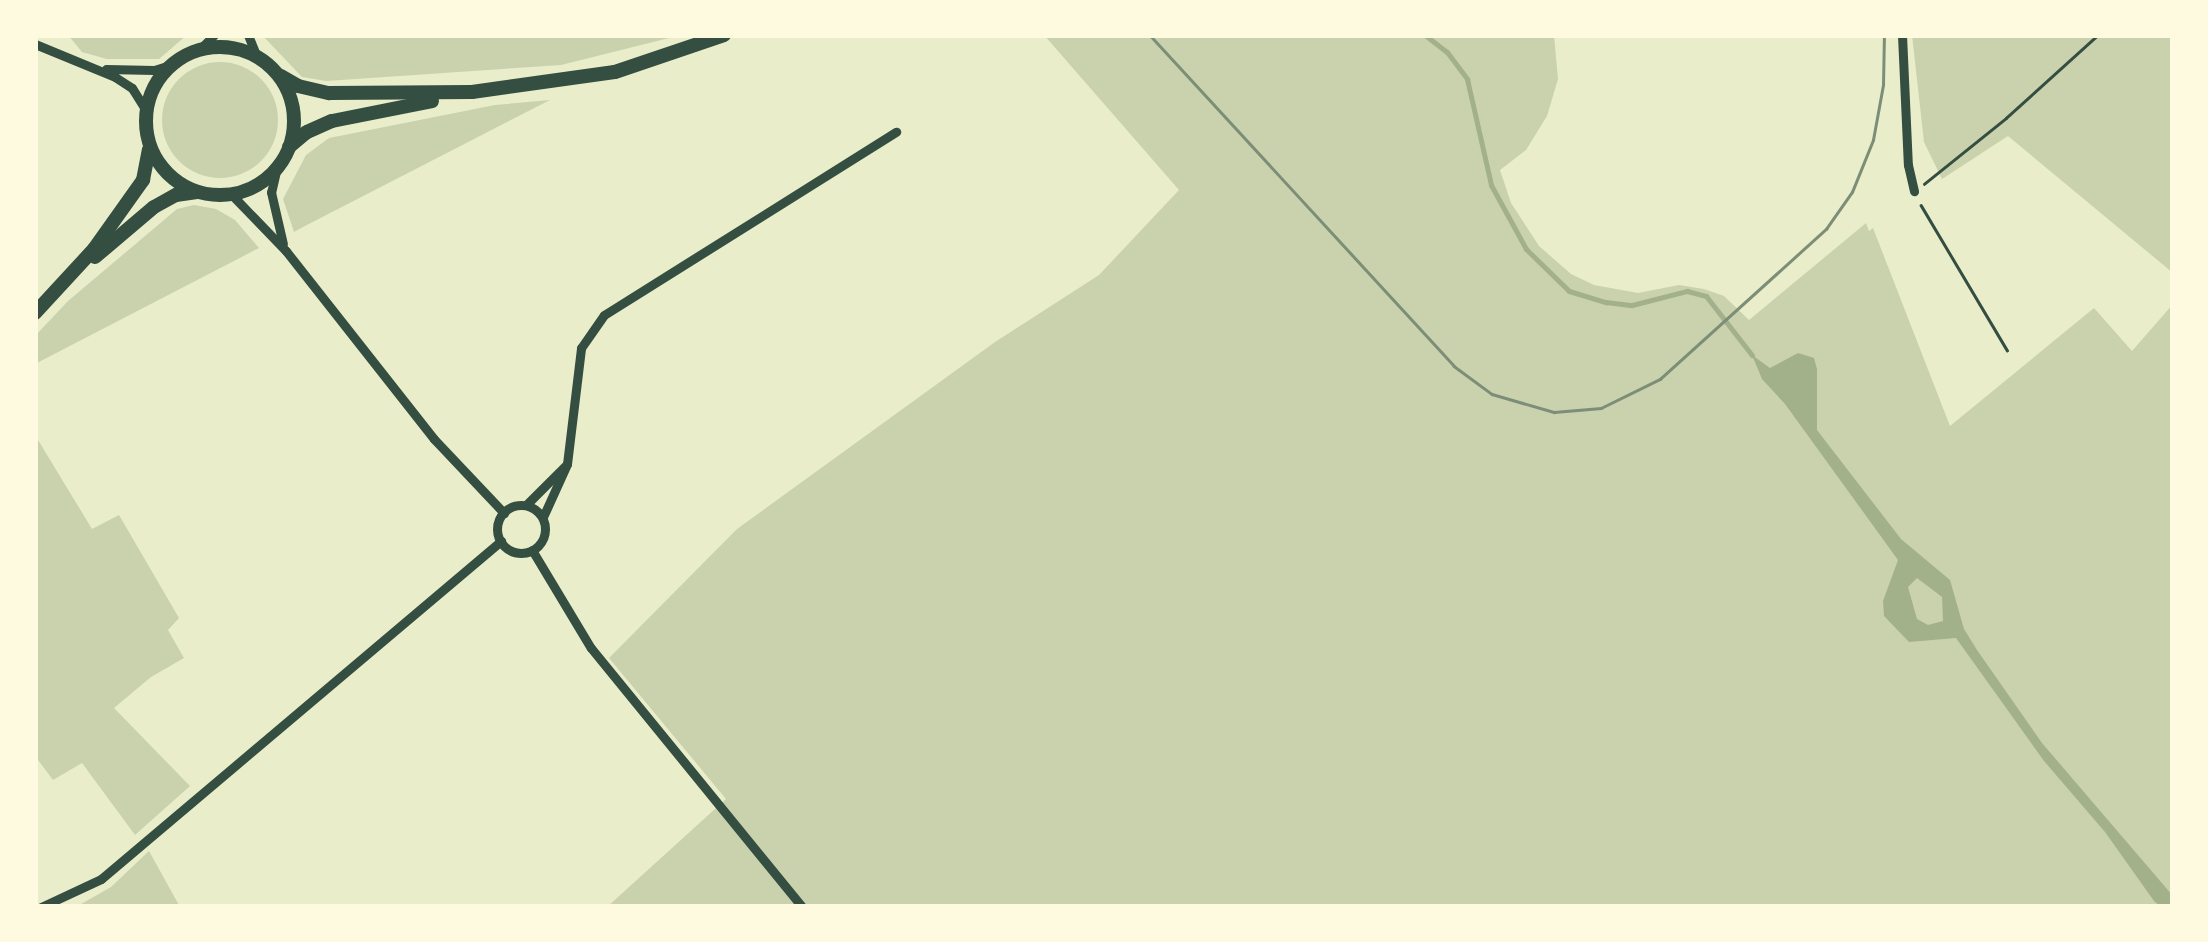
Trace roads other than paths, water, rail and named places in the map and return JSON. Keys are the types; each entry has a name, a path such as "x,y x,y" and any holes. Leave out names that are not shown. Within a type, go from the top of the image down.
{"main road":[{"path":"288,147 332,121 472,92 614,72 724,35"},
{"path":"60,287 143,180 150,144 146,110 154,86 170,65 200,49 235,48 257,57 298,86 329,92 472,92"},
{"path":"35,313 154,206 176,195 231,194 256,185 277,167 288,147 293,110 276,73"},
{"path":"150,144 168,174 200,192"}],"street":[{"path":"200,49 214,35"},
{"path":"248,35 257,57"},
{"path":"1902,35 1908,165 1914,192"},
{"path":"35,44 98,68 132,88 146,110"},
{"path":"98,68 154,70 170,65"},
{"path":"567,464 526,505 504,513 498,525 501,540 515,552 532,550 544,538 543,518 567,464 581,348 604,315 896,132"},
{"path":"277,167 271,192 273,213 286,251"},
{"path":"231,194 286,251 434,439 504,513"},
{"path":"526,505 543,518"},
{"path":"41,907 102,880 501,540"},
{"path":"532,550 591,648 802,907"}],"waterway":[{"path":"1425,35 1447,52 1467,79 1491,185 1526,249 1569,291 1606,302 1632,305 1687,291 1706,296 1752,355"}],"tram line":[{"path":"1150,35 1454,366 1492,394 1554,412 1601,408 1660,379 1826,229 1852,192 1873,140 1883,85 1884,35"}]}
